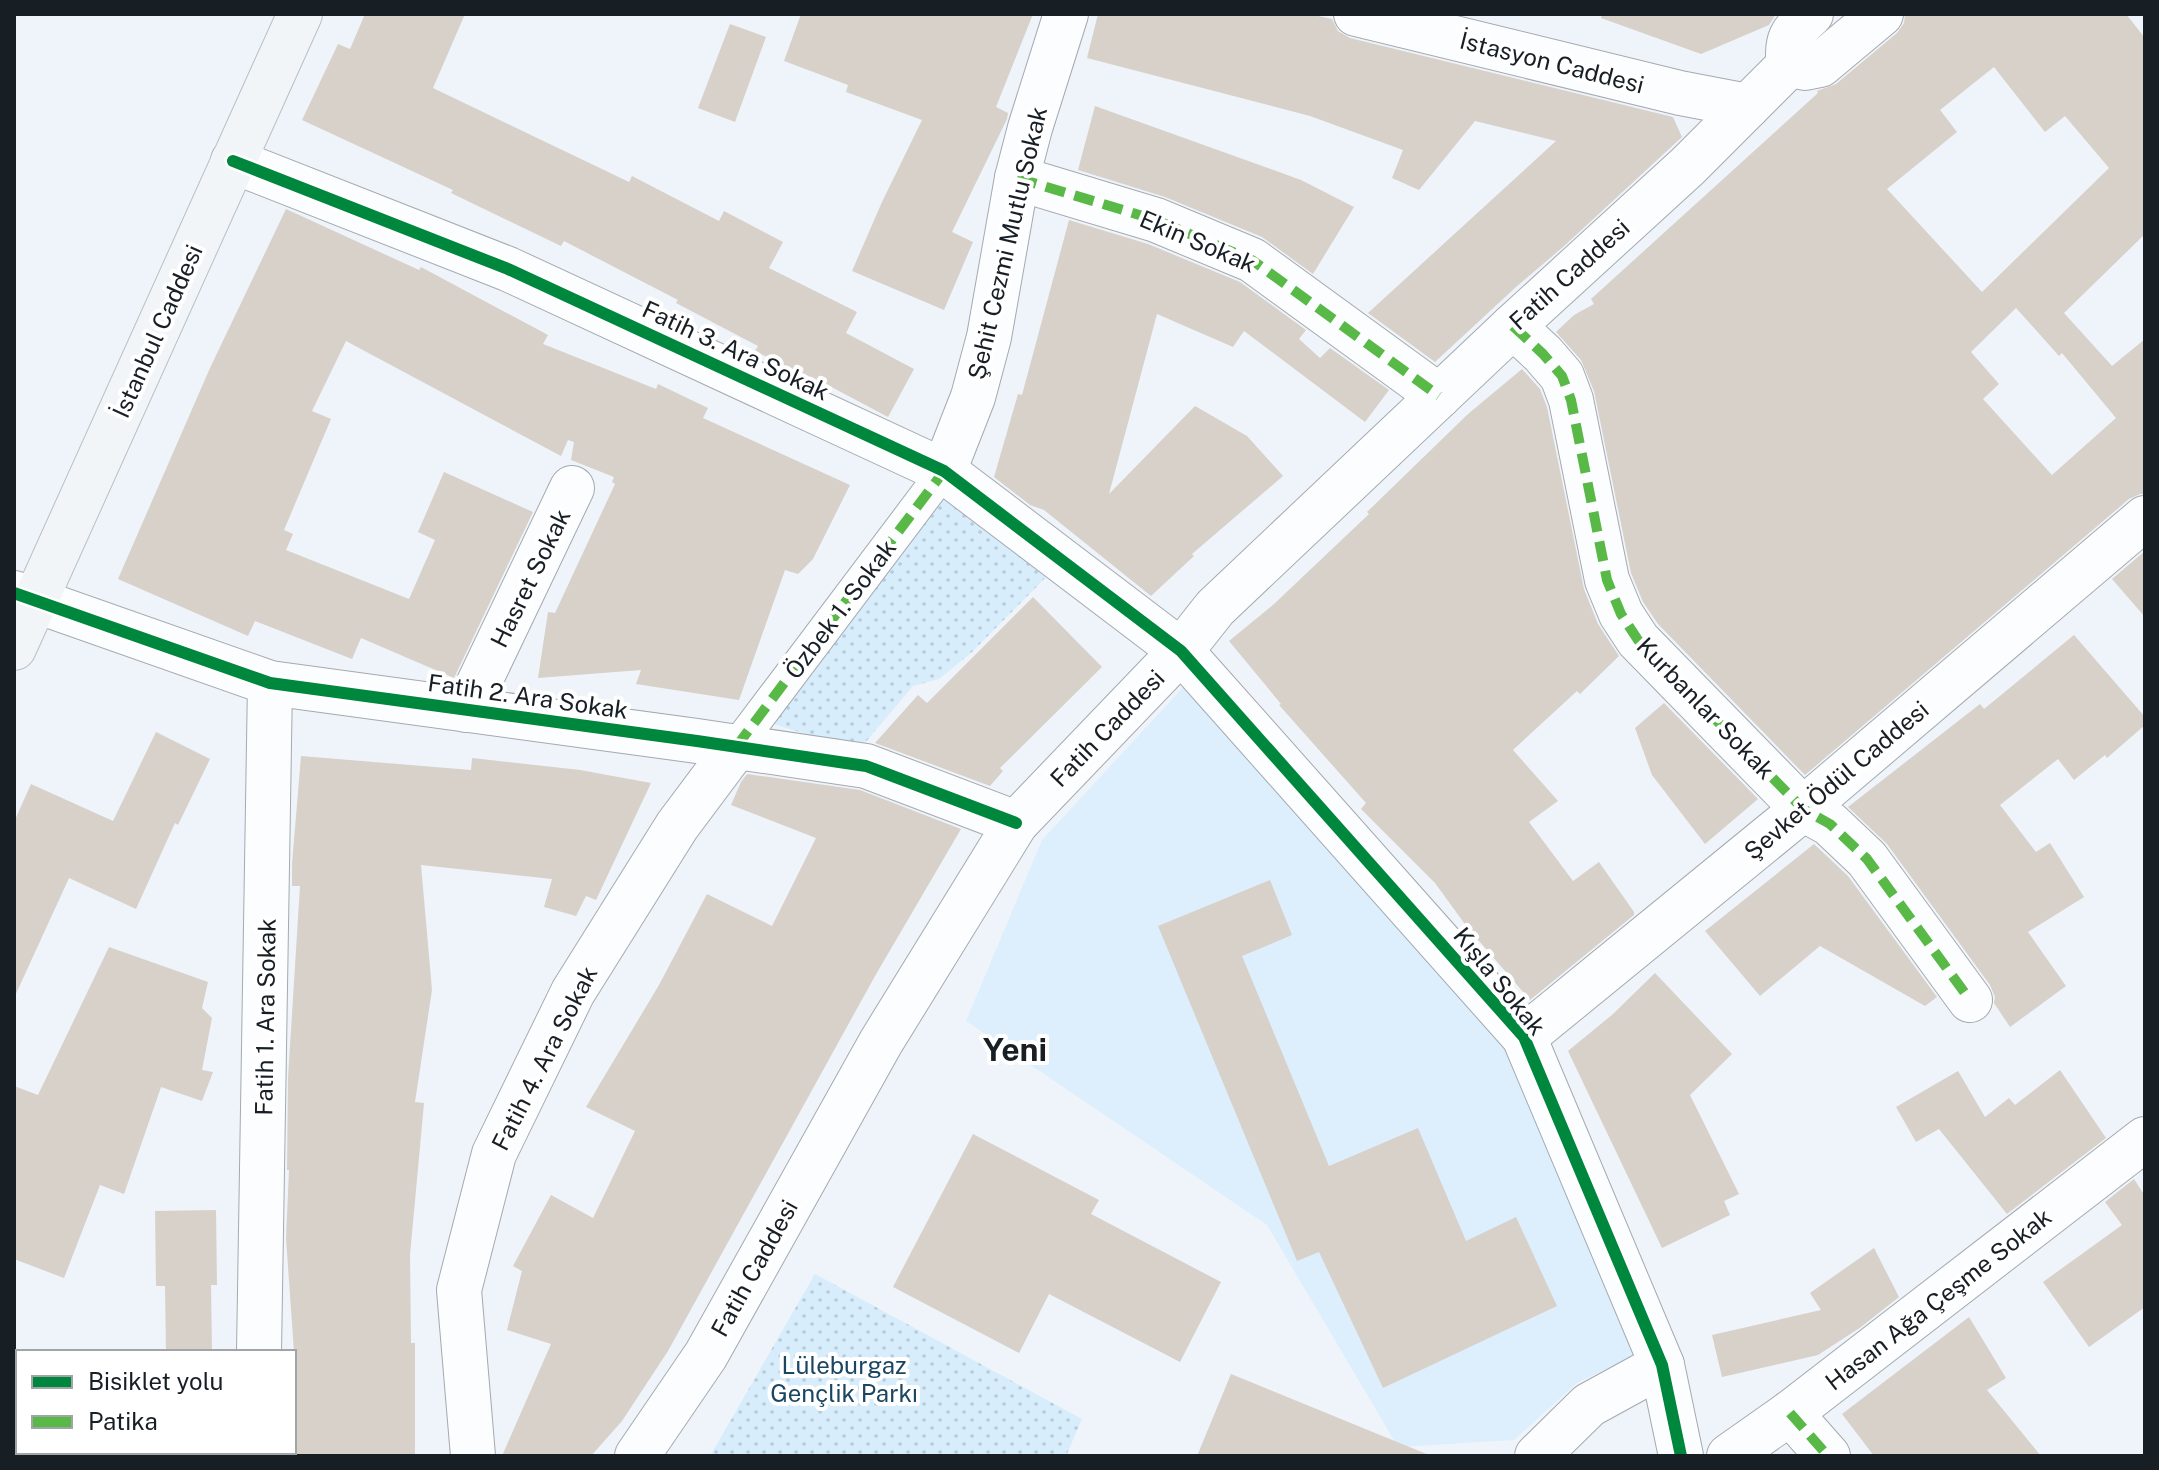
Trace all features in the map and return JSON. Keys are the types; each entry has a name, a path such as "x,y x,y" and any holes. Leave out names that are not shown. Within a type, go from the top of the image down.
{"main road":[{"name":"İstanbul Caddesi","path":"14,648 25,597 300,14"}],"street":[{"name":"Şehit Cezmi Mutlu Sokak","path":"944,471 973,397 989,337 1017,178 1066,14"},
{"name":"İstasyon Caddesi","path":"1356,14 1680,93 1748,106"},
{"path":"1811,14 1794,29 1787,49 1789,65 1805,68 1820,65 1881,14"},
{"name":"Fatih Caddesi","path":"637,1456 706,1355 881,1042 1016,823 1181,651 1215,608 1513,326 1688,166 1789,65"},
{"name":"Fatih 3. Ara Sokak","path":"233,161 508,269 944,471 1181,651"},
{"name":"Ekin Sokak","path":"1017,178 1156,220 1252,260 1439,396"},
{"name":"Kurbanlar Sokak","path":"1513,326 1562,376 1571,400 1607,580 1621,614 1638,640 1803,809 1830,824 1867,859 1970,1000"},
{"name":"Özbek 1. Sokak","path":"736,747 944,471"},
{"name":"Hasret Sokak","path":"466,710 572,488"},
{"name":"Şevket Ödül Caddesi","path":"1524,1037 1803,809 2145,518"},
{"name":"Fatih 2. Ara Sokak","path":"25,597 270,683 866,766 1016,823"},
{"name":"Kışla Sokak","path":"1181,651 1524,1037 1662,1365 1681,1456"},
{"name":"Fatih 1. Ara Sokak","path":"259,1350 270,683"},
{"name":"Fatih 4. Ara Sokak","path":"473,1456 459,1290 494,1154 573,992 677,826 736,747"},
{"name":"Hasan Ağa Çeşme Sokak","path":"1729,1456 1790,1413 2145,1139"},
{"path":"1537,1456 1589,1405 1662,1365"},
{"path":"1790,1413 1828,1456"}],"shaded area":[{"path":"1188,682 1490,1016 1637,1354 1577,1383 1514,1440 1398,1447 1267,1225 966,1021 1042,840"}],"green space":[{"path":"941,496 1049,574 972,652 939,679 913,686 859,750 773,724"},
{"name":"Lüleburgaz Gençlik Parkı","path":"815,1274 1082,1419 1066,1456 710,1456"}],"building":[{"path":"365,14 465,14 433,88 629,182 632,176 719,221 724,211 783,242 769,268 857,312 846,333 914,369 888,417 755,351 758,346 564,241 561,246 451,193 453,190 302,120 338,44 350,49"},
{"path":"801,14 1033,14 996,107 1008,113 1007,119 952,232 973,242 944,310 852,271 922,120 846,92 848,85 784,61"},
{"path":"1098,14 1309,14 1332,19 1338,31 1350,38 1673,117 1682,137 1435,362 1368,313 1556,141 1475,121 1419,190 1392,178 1403,150 1310,116 1087,58"},
{"path":"1602,14 1776,14 1769,25 1701,54 1601,18"},
{"path":"1905,14 2126,14 2145,38 2145,234 2064,313 2112,366 2145,339 2145,494 2129,499 1805,775 1658,624 1643,602 1631,573 1594,391 1581,360 1556,332 1574,315 1594,304 1591,299 1817,91 1836,84 1897,33 1904,23","holes":["1994,67 2045,132 2065,116 2109,168 1982,292 1887,189 1957,132 1940,110","2016,308 2059,356 2062,353 2116,418 2052,475 1983,399 1999,384 1971,352"]},
{"path":"730,24 766,37 735,122 698,108"},
{"path":"1095,106 1301,180 1354,207 1313,274 1262,237 1165,197 1078,170"},
{"path":"286,209 419,270 421,267 548,335 543,344 656,389 658,384 708,408 703,418 850,485 813,559 798,574 785,570 739,700 636,684 641,670 538,678 548,612 555,613 615,484 612,482 614,477 571,460 574,442 568,440 561,456 346,341 312,411 331,419 284,530 293,534 286,550 409,599 435,540 418,532 444,472 533,512 454,678 361,638 352,659 255,621 248,636 118,579 210,368"},
{"path":"1069,220 1148,244 1240,282 1306,330 1299,339 1320,358 1330,348 1389,390 1365,422 1244,331 1233,347 1157,314 1109,494 1195,406 1247,436 1283,476 1192,554 1194,556 1151,596 1044,510 1030,505 994,477 1018,394 1022,395"},
{"path":"1522,369 1540,389 1547,407 1584,589 1598,624 1619,656 1580,694 1577,691 1513,750 1558,801 1529,822 1573,881 1599,862 1634,912 1530,1000 1467,927 1435,883 1361,809 1366,803 1279,705 1229,641 1274,604 1369,514 1367,512 1468,414"},
{"path":"2145,551 2145,617 2112,579"},
{"path":"1033,597 1102,667 1000,768 1003,771 990,786 875,743 918,695 927,703"},
{"path":"2074,635 2145,717 2145,725 2107,758 2105,755 2074,780 2058,759 2000,805 2036,852 2050,843 2084,897 2028,932 2066,986 2010,1027 1994,1003 1990,985 1887,844 1848,807 1980,704 1984,709"},
{"path":"1664,703 1758,799 1705,844 1652,775 1635,728"},
{"path":"156,732 210,759 178,825 175,823 136,909 69,878 14,998 14,822 31,784 113,821"},
{"path":"301,756 471,770 472,758 580,770 651,783 596,900 586,896 576,916 544,907 552,879 421,865 432,990 415,1102 424,1103 410,1255 411,1343 415,1343 415,1456 294,1456 296,1350 286,1238 288,1078 300,886 292,886"},
{"path":"747,774 860,790 961,829 875,976 668,1351 622,1421 591,1456 502,1456 551,1344 507,1330 522,1271 513,1266 551,1195 593,1218 635,1131 586,1107 659,985 707,894 772,926 816,838 731,805"},
{"path":"1814,844 1848,876 1937,997 1925,1006 1820,946 1760,996 1705,931"},
{"path":"1270,880 1292,935 1242,956 1329,1166 1418,1128 1466,1241 1516,1217 1557,1306 1383,1388 1319,1252 1297,1261 1158,926"},
{"path":"109,947 208,982 202,1008 212,1018 202,1070 213,1072 202,1101 161,1087 124,1194 100,1185 64,1278 14,1259 14,1086 38,1095"},
{"path":"1655,973 1732,1054 1690,1095 1739,1194 1724,1201 1730,1215 1662,1248 1568,1051 1613,1014"},
{"path":"2060,1070 2106,1138 2007,1214 1939,1129 1916,1142 1896,1107 1958,1071 1985,1117 2009,1098 2015,1105"},
{"path":"973,1134 1099,1200 1091,1214 1221,1282 1180,1362 1049,1294 1019,1353 893,1287"},
{"path":"2134,1179 2145,1196 2145,1307 2089,1347 2043,1282 2122,1225 2105,1202"},
{"path":"216,1210 217,1285 211,1285 212,1350 166,1350 165,1286 156,1286 155,1211"},
{"path":"1874,1248 1899,1297 1818,1355 1722,1377 1712,1335 1821,1310 1810,1293"},
{"path":"1969,1317 2006,1378 1987,1390 2041,1456 1874,1456 1842,1414"},
{"path":"1231,1374 1429,1455 1429,1456 1197,1456"}],"marked path":[{"path":"1017,178 1156,220 1252,260 1439,396"},
{"path":"1513,326 1562,376 1571,400 1607,580 1621,614 1638,640 1803,809 1830,824 1867,859 1970,1000"},
{"path":"736,747 944,471"},
{"path":"1790,1413 1828,1456"}],"cycle path":[{"path":"233,161 508,269 944,471 1181,651 1524,1037 1662,1365 1681,1456"},
{"path":"14,593 270,683 866,766 1016,823"}],"district":[{"name":"Yeni","path":"1015,1049"}]}
